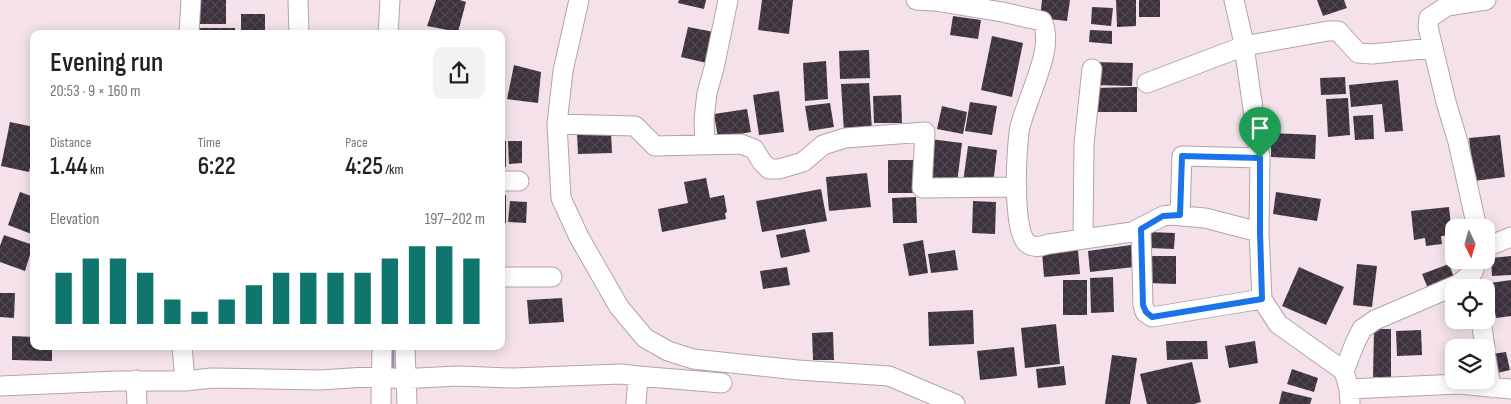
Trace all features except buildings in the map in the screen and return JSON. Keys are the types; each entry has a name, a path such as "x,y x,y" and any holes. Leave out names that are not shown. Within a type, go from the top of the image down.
{"street":[{"path":"189,30 191,0"},
{"path":"298,0 299,30"},
{"path":"388,30 390,0"},
{"path":"579,0 563,71 557,124 561,198 579,237 618,307 645,338 668,351 693,359 798,370 889,376 954,404"},
{"path":"705,144 706,93 714,68 728,0"},
{"path":"916,0 1002,12 1042,22 1046,30 1044,57 1020,129 1017,159 1016,207 1019,229 1027,243 1041,247 1083,238 1122,234 1141,229 1163,216 1180,215 1205,218 1260,232"},
{"path":"1234,0 1244,46 1260,158 1262,299 1278,324 1348,388 1445,385"},
{"path":"1475,219 1458,142 1432,48 1429,34 1429,18 1447,6 1486,0"},
{"path":"1146,83 1244,46 1328,31 1338,31 1358,53 1372,54 1432,48"},
{"path":"1083,238 1084,144 1092,69"},
{"path":"557,124 635,126 655,146 741,144 754,149 769,169 779,169 803,162 823,145 845,138 924,132 922,188 1017,187"},
{"path":"1180,215 1182,156 1260,158"},
{"path":"1141,229 1143,305 1146,312 1152,317 1262,299"},
{"path":"1495,243 1511,237"},
{"path":"1348,388 1354,343 1362,329 1375,320 1453,287 1475,273"},
{"path":"505,276 552,277"},
{"path":"182,350 185,381"},
{"path":"383,350 393,378 407,404"},
{"path":"381,404 404,350"},
{"path":"0,386 136,380 185,381 212,378 320,380 458,376 514,378 621,374 722,383"},
{"path":"636,404 638,376"},
{"path":"136,380 137,404"},
{"path":"1495,388 1511,389"}],"waterway":[{"path":"391,350 391,376"}],"route":[{"path":"1182,156 1260,158 1262,299 1152,317 1146,312 1143,305 1141,229 1163,216 1180,215 1182,156"}]}
